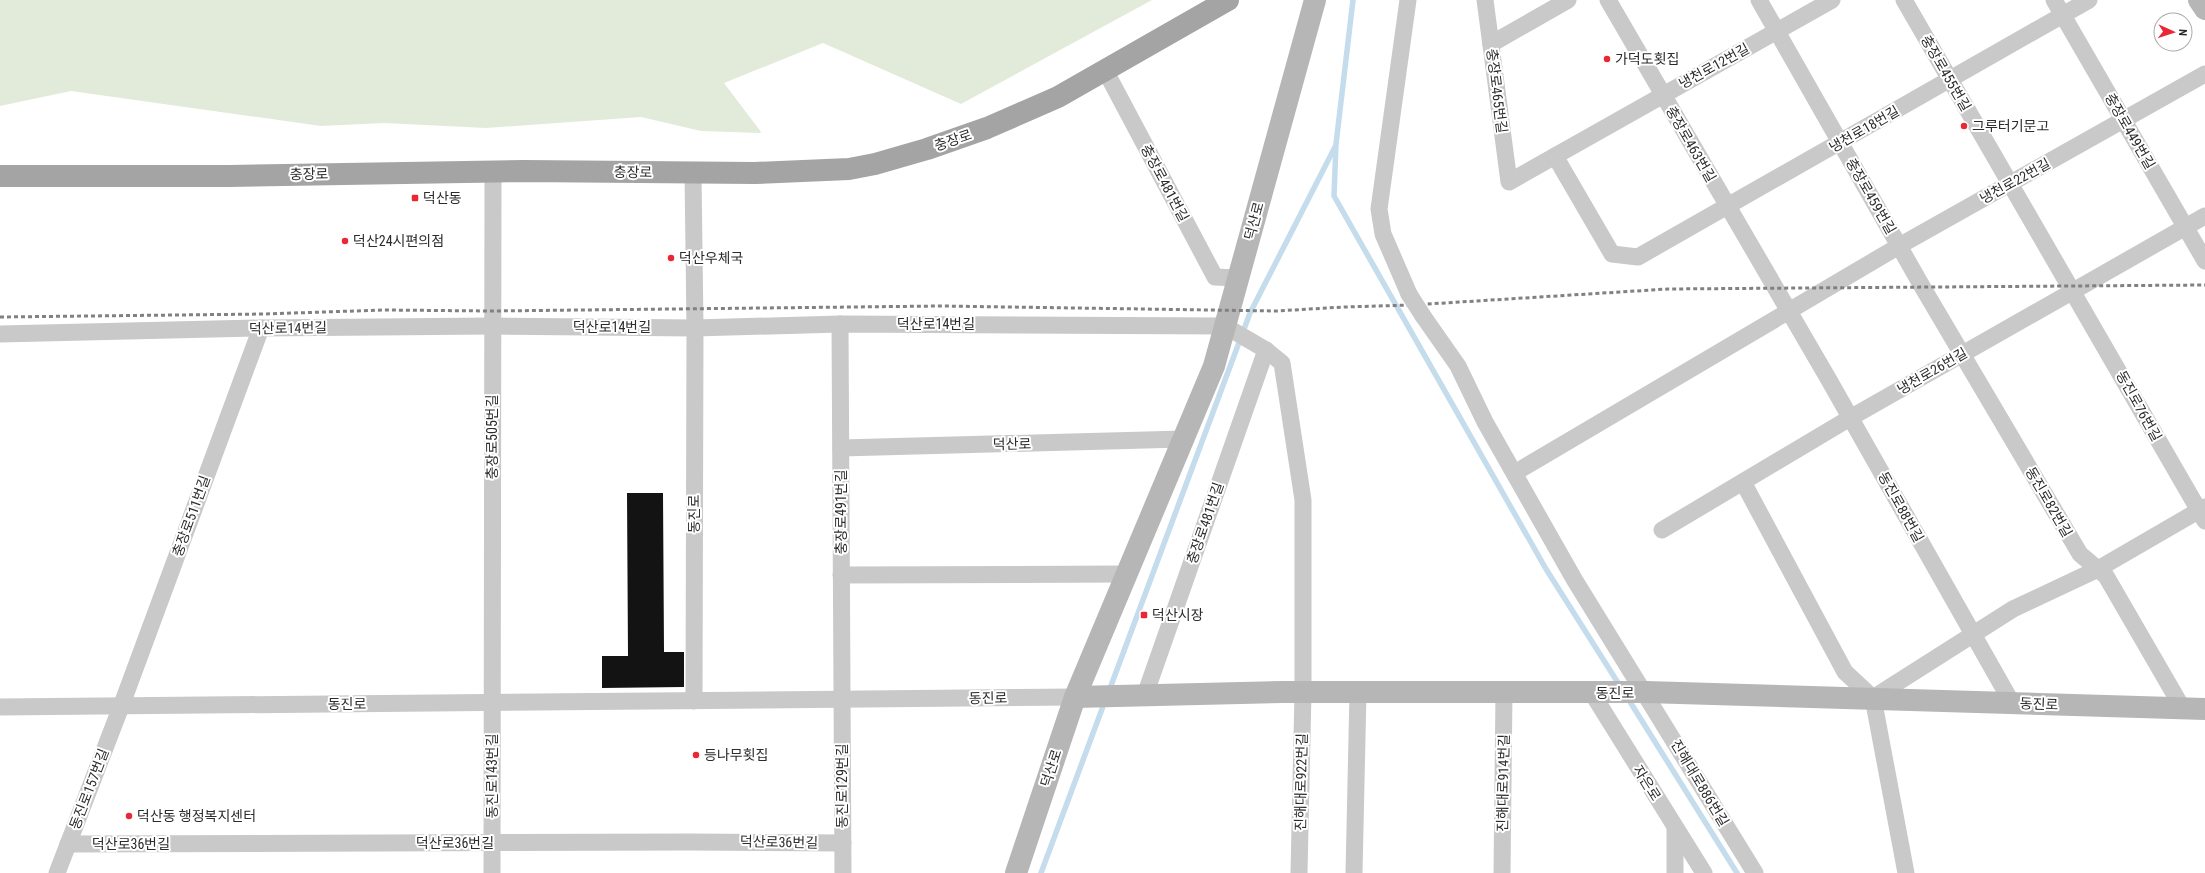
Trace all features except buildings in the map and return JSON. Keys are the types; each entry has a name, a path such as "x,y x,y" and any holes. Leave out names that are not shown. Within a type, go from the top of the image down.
{"main road":[{"name":"충장로","path":"0,176 221,176 493,172 693,173 793,172 843,169 875,164 927,149 987,128 1058,97 1228,0"}],"street":[{"name":"덕산로","path":"1016,873 1075,697 1125,574 1214,366 1315,0"},
{"name":"진해대로886번길","path":"1408,0 1379,209 1383,234 1409,294 1458,366 1485,422 1520,487 1574,579 1646,692 1755,873"},
{"name":"충장로465번길","path":"1485,0 1509,182"},
{"path":"1491,44 1568,0"},
{"name":"충장로463번길","path":"1608,0 1775,289"},
{"name":"충장로459번길","path":"1759,0 1923,288"},
{"name":"냉천로12번길","path":"1509,182 1832,0"},
{"name":"충장로455번길","path":"1904,0 2073,291"},
{"name":"충장로449번길","path":"2054,0 2205,261"},
{"name":"냉천로18번길","path":"1554,156 1612,254 1638,257 2089,0"},
{"path":"2199,0 2205,10"},
{"name":"충장로481번길","path":"1105,70 1215,276 1238,278"},
{"name":"냉천로22번길","path":"1789,311 1899,246 2205,74"},
{"name":"충장로505번길","path":"492,703 493,172"},
{"name":"동진로","path":"693,173 695,328 694,701"},
{"name":"냉천로26번길","path":"1662,530 1850,418 2205,216"},
{"name":"동진로82번길","path":"1923,288 2080,554 2106,576 2183,709"},
{"name":"동진로88번길","path":"1775,289 1789,311 2012,703"},
{"name":"동진로76번길","path":"2073,291 2203,513"},
{"path":"1523,468 1789,311"},
{"name":"덕산로14번길","path":"0,334 261,328 492,326 695,328 840,324 1225,326"},
{"name":"충장로491번길","path":"840,324 842,700"},
{"path":"1225,326 1266,350 1282,363 1303,500 1293,692"},
{"name":"충장로511번길","path":"122,704 261,328"},
{"name":"충장로481번길","path":"1145,695 1266,350"},
{"name":"덕산로","path":"840,448 1183,440"},
{"path":"1743,482 1845,672 1873,698 1906,873"},
{"path":"1873,698 2012,609 2098,569 2203,513"},
{"path":"841,575 1125,574"},
{"name":"동진로","path":"0,707 122,704 842,700 1293,692 1646,692 2205,709"},
{"name":"진해대로922번길","path":"1293,692 1299,873"},
{"path":"1354,873 1358,692"},
{"name":"진해대로914번길","path":"1502,873 1504,692"},
{"name":"자은로","path":"1592,693 1704,873"},
{"name":"동진로129번길","path":"842,700 843,873"},
{"name":"동진로143번길","path":"492,703 492,873"},
{"name":"동진로157번길","path":"57,873 122,704"},
{"path":"1675,828 1675,873"},
{"name":"덕산로36번길","path":"68,844 843,843"}],"green space":[{"path":"0,0 1152,0 961,104 823,43 724,83 761,132 760,133 701,131 641,117 486,128 384,123 321,126 71,91 0,106"}],"waterway":[{"path":"1353,0 1336,144 1334,196 1546,569 1620,686"},
{"path":"1109,691 1250,313 1335,147"},
{"path":"1627,697 1737,873"},
{"path":"1041,873 1105,701"}],"railway":[{"path":"0,317 264,314 384,310 492,311 942,306 1276,311 1412,305 1668,289 2205,285"}],"place":[{"name":"가덕도횟집","path":"1607,59"},
{"name":"그루터기문고","path":"1964,126"},
{"name":"덕산동","path":"415,198"},
{"name":"덕산24시편의점","path":"345,241"},
{"name":"덕산우체국","path":"671,258"},
{"name":"덕산시장","path":"1144,615"},
{"name":"등나무횟집","path":"696,755"},
{"name":"덕산동 행정복지센터","path":"129,816"}]}
